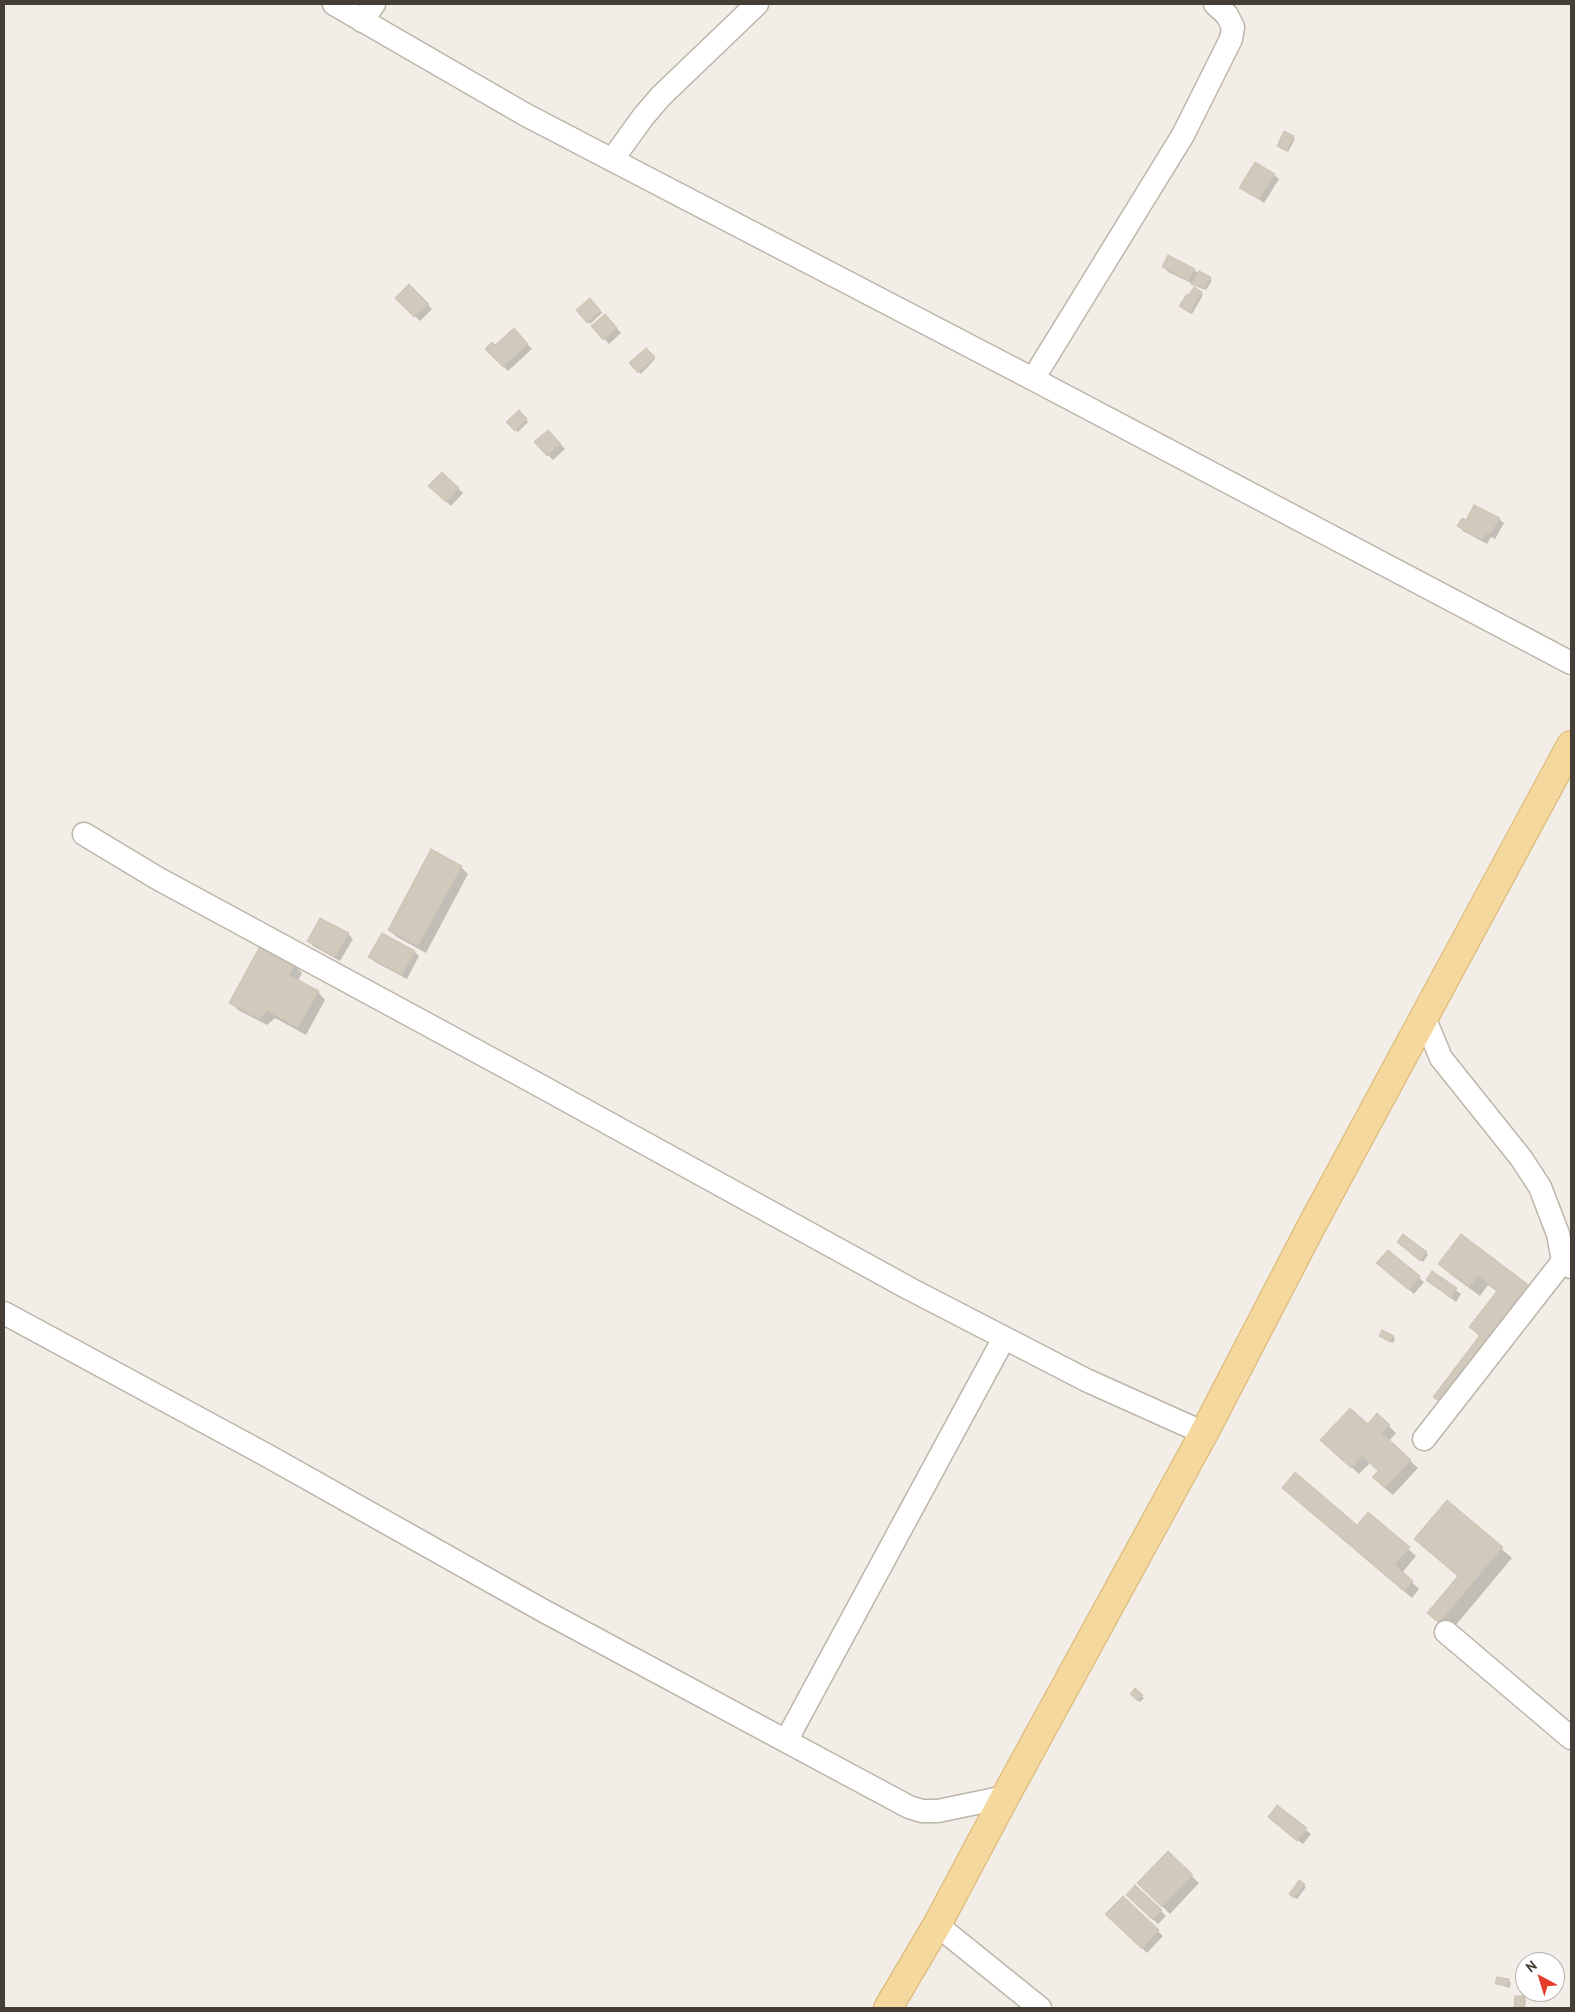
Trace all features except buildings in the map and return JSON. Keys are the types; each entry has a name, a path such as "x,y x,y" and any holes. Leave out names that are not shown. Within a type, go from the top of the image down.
{"main road":[{"path":"888,2008 937,1925 1005,1796 1204,1433 1312,1225 1571,745"}],"street":[{"path":"334,4 368,12 526,115 1033,379 1571,663"},
{"path":"612,160 643,117 661,96 757,4"},
{"path":"1033,379 1183,135 1231,39 1233,26 1227,15 1215,4"},
{"path":"84,834 157,878 910,1289 1086,1380 1204,1433"},
{"path":"1424,1017 1441,1058 1521,1158 1540,1187 1567,1264 1424,1439"},
{"path":"4,1313 268,1456 542,1610 909,1807 922,1811 938,1811 1005,1796"},
{"path":"786,1741 1004,1338"},
{"path":"1446,1632 1571,1738"},
{"path":"937,1925 1040,2008"}]}
